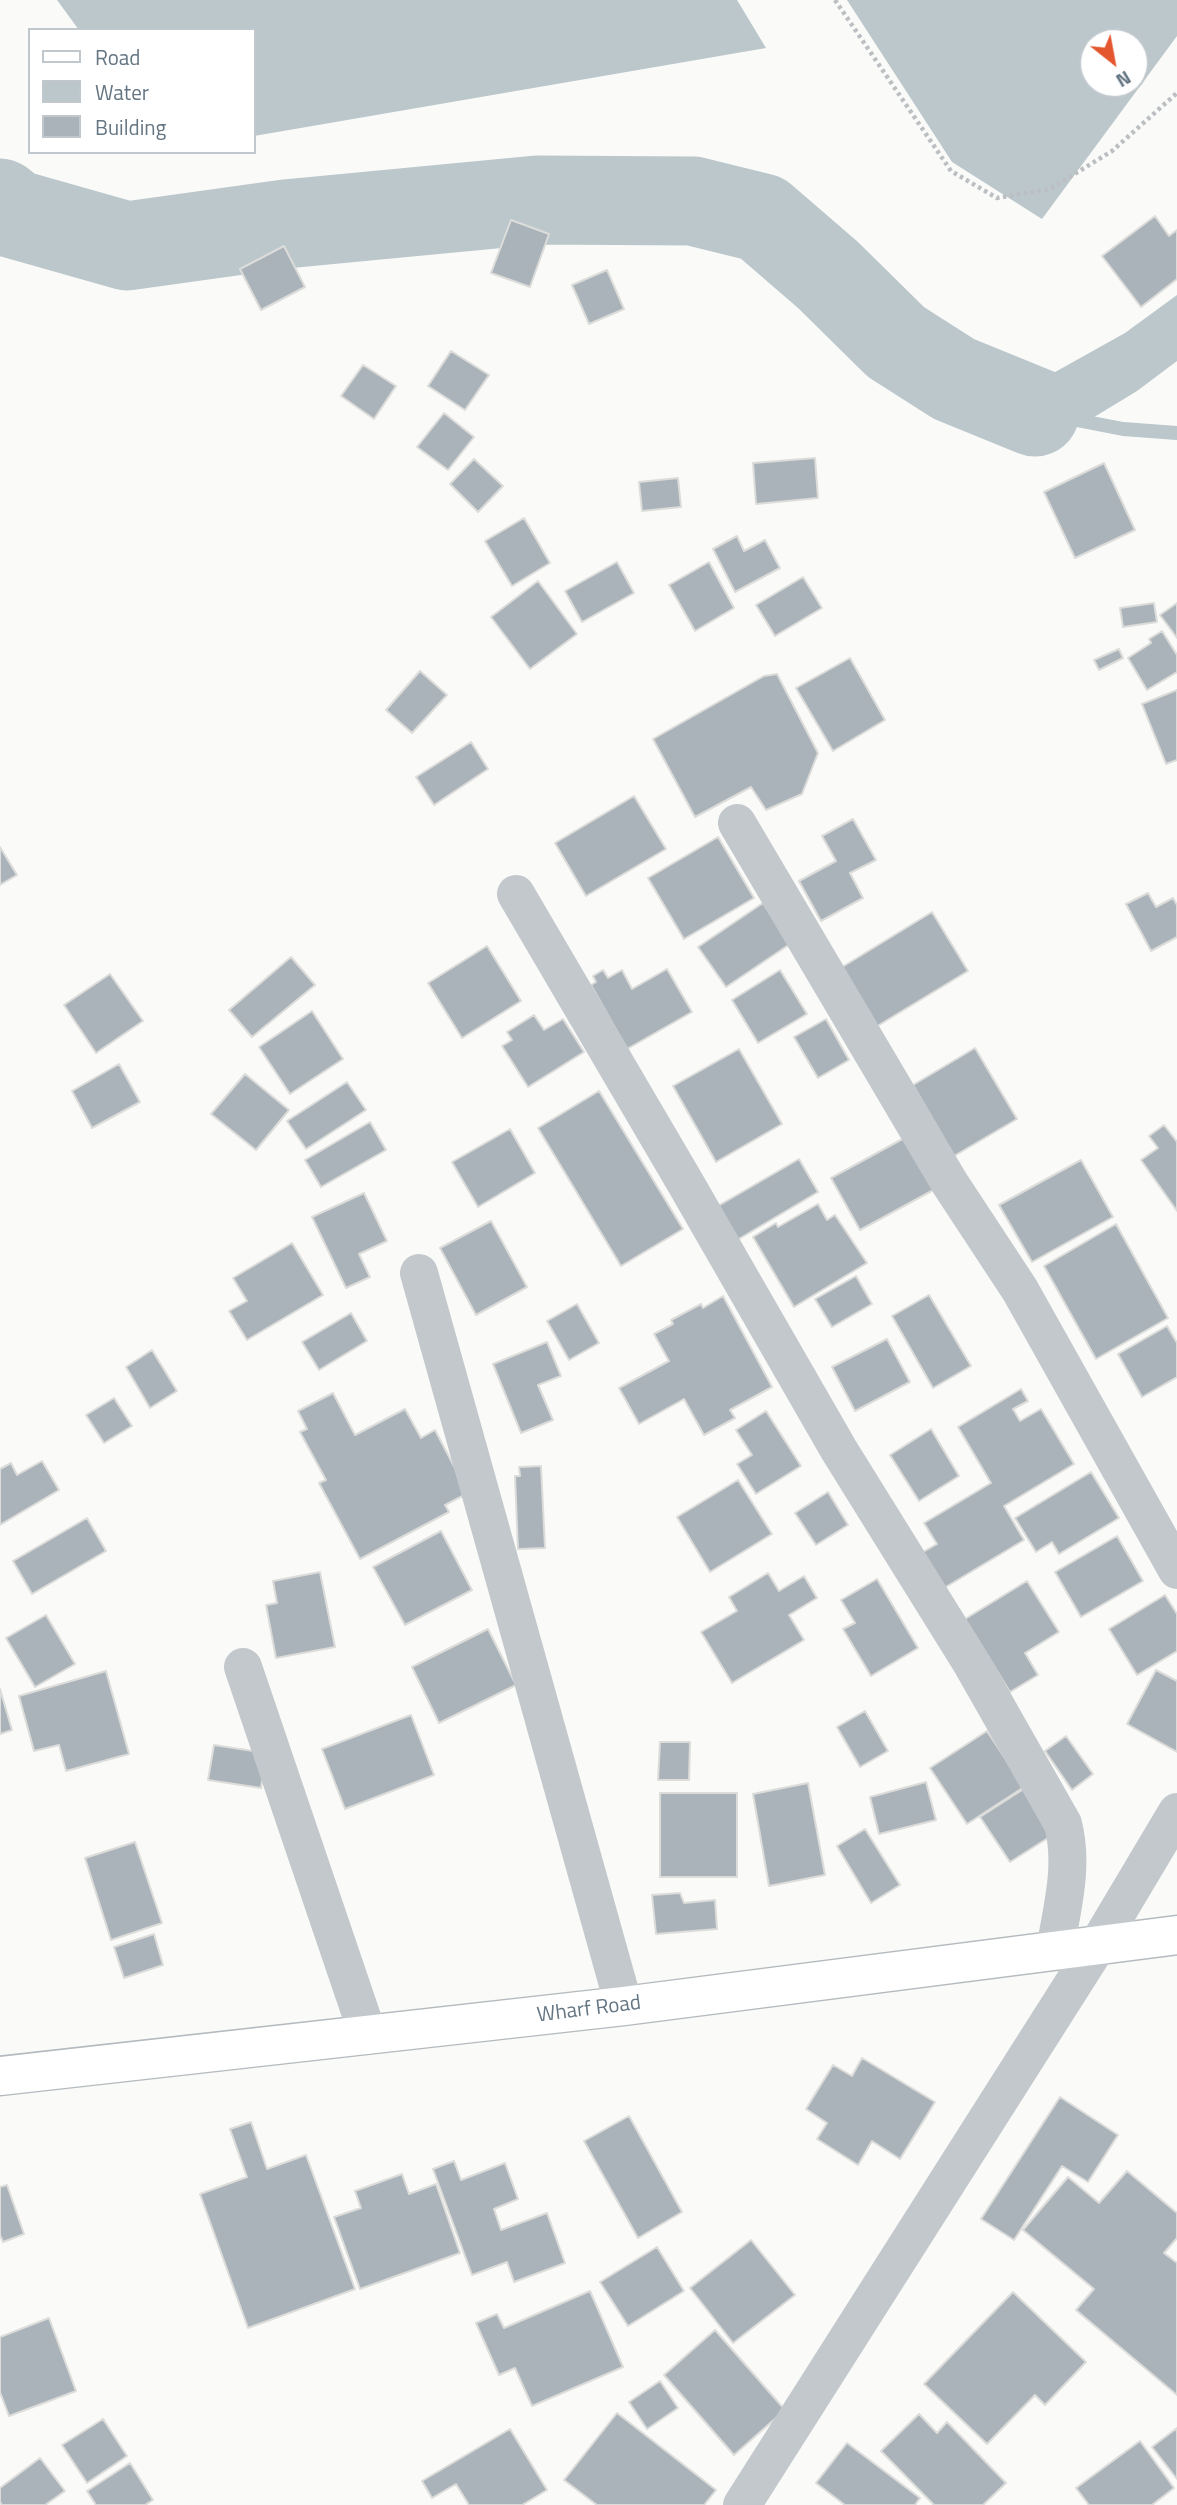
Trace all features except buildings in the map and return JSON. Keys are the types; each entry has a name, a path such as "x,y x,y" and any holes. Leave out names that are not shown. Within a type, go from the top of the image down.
{"main road":[{"name":"Wharf Road","path":"0,2076 624,2006 1177,1935"}],"street":[{"path":"737,823 949,1182 1020,1290 1177,1570"},
{"path":"516,894 838,1450 972,1664 1063,1824 1068,1841 1068,1872 1055,1950"},
{"path":"419,1273 624,2006"},
{"path":"243,1667 368,2035"},
{"path":"742,2505 1099,1943 1177,1812"}],"path":[{"path":"835,0 950,171 997,198 1050,189 1112,151 1177,93"}],"water":[{"path":"57,0 737,0 766,48 256,136 256,28 78,28"},
{"path":"847,0 1177,0 1177,36 1149,74 1149,28 1079,28 1079,98 1131,98 1042,219 952,162"},
{"path":"1177,295 1177,361 1137,391 1086,422 1035,412 1005,400 1125,333"}],"waterway":[{"path":"0,203 14,214 127,246 285,224 537,200 693,201 762,218 828,275 896,342 954,379 1035,412"},
{"path":"1035,412 1123,429 1177,433"}]}
